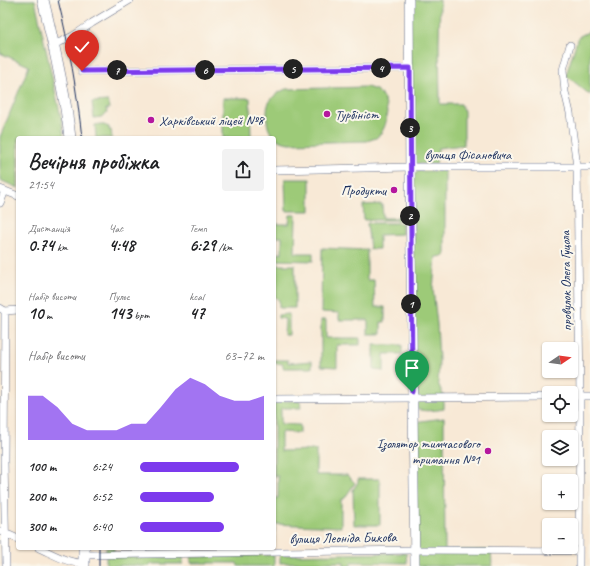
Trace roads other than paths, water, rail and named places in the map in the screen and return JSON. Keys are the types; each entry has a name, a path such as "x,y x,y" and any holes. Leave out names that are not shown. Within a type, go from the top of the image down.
{"main road":[{"path":"43,0 54,44 70,136"}],"street":[{"path":"54,44 63,42 77,34 130,0"},
{"path":"409,0 412,397 415,566"},
{"name":"провулок Олега Гуцола","path":"570,45 563,70 577,167 580,396 579,566"},
{"path":"82,71 410,68"},
{"name":"вулиця Фісановича","path":"276,170 410,167 590,167"},
{"path":"0,203 3,190 16,195"},
{"path":"6,566 3,532 2,459 3,309 16,310"},
{"path":"580,396 590,396"},
{"path":"276,399 542,397"},
{"path":"3,532 16,538"},
{"name":"вулиця Леоніда Бикова","path":"44,550 77,564 84,558 414,550 542,551"}],"tram line":[{"path":"58,0 72,68 82,136"},
{"path":"99,550 99,566"}],"place":[{"name":"Турбініст","path":"327,114"},
{"name":"Харківський ліцей №8","path":"151,120"},
{"name":"Продукти","path":"394,190"},
{"name":"Ізолятор тимчасового тримання №1","path":"488,451"}]}
